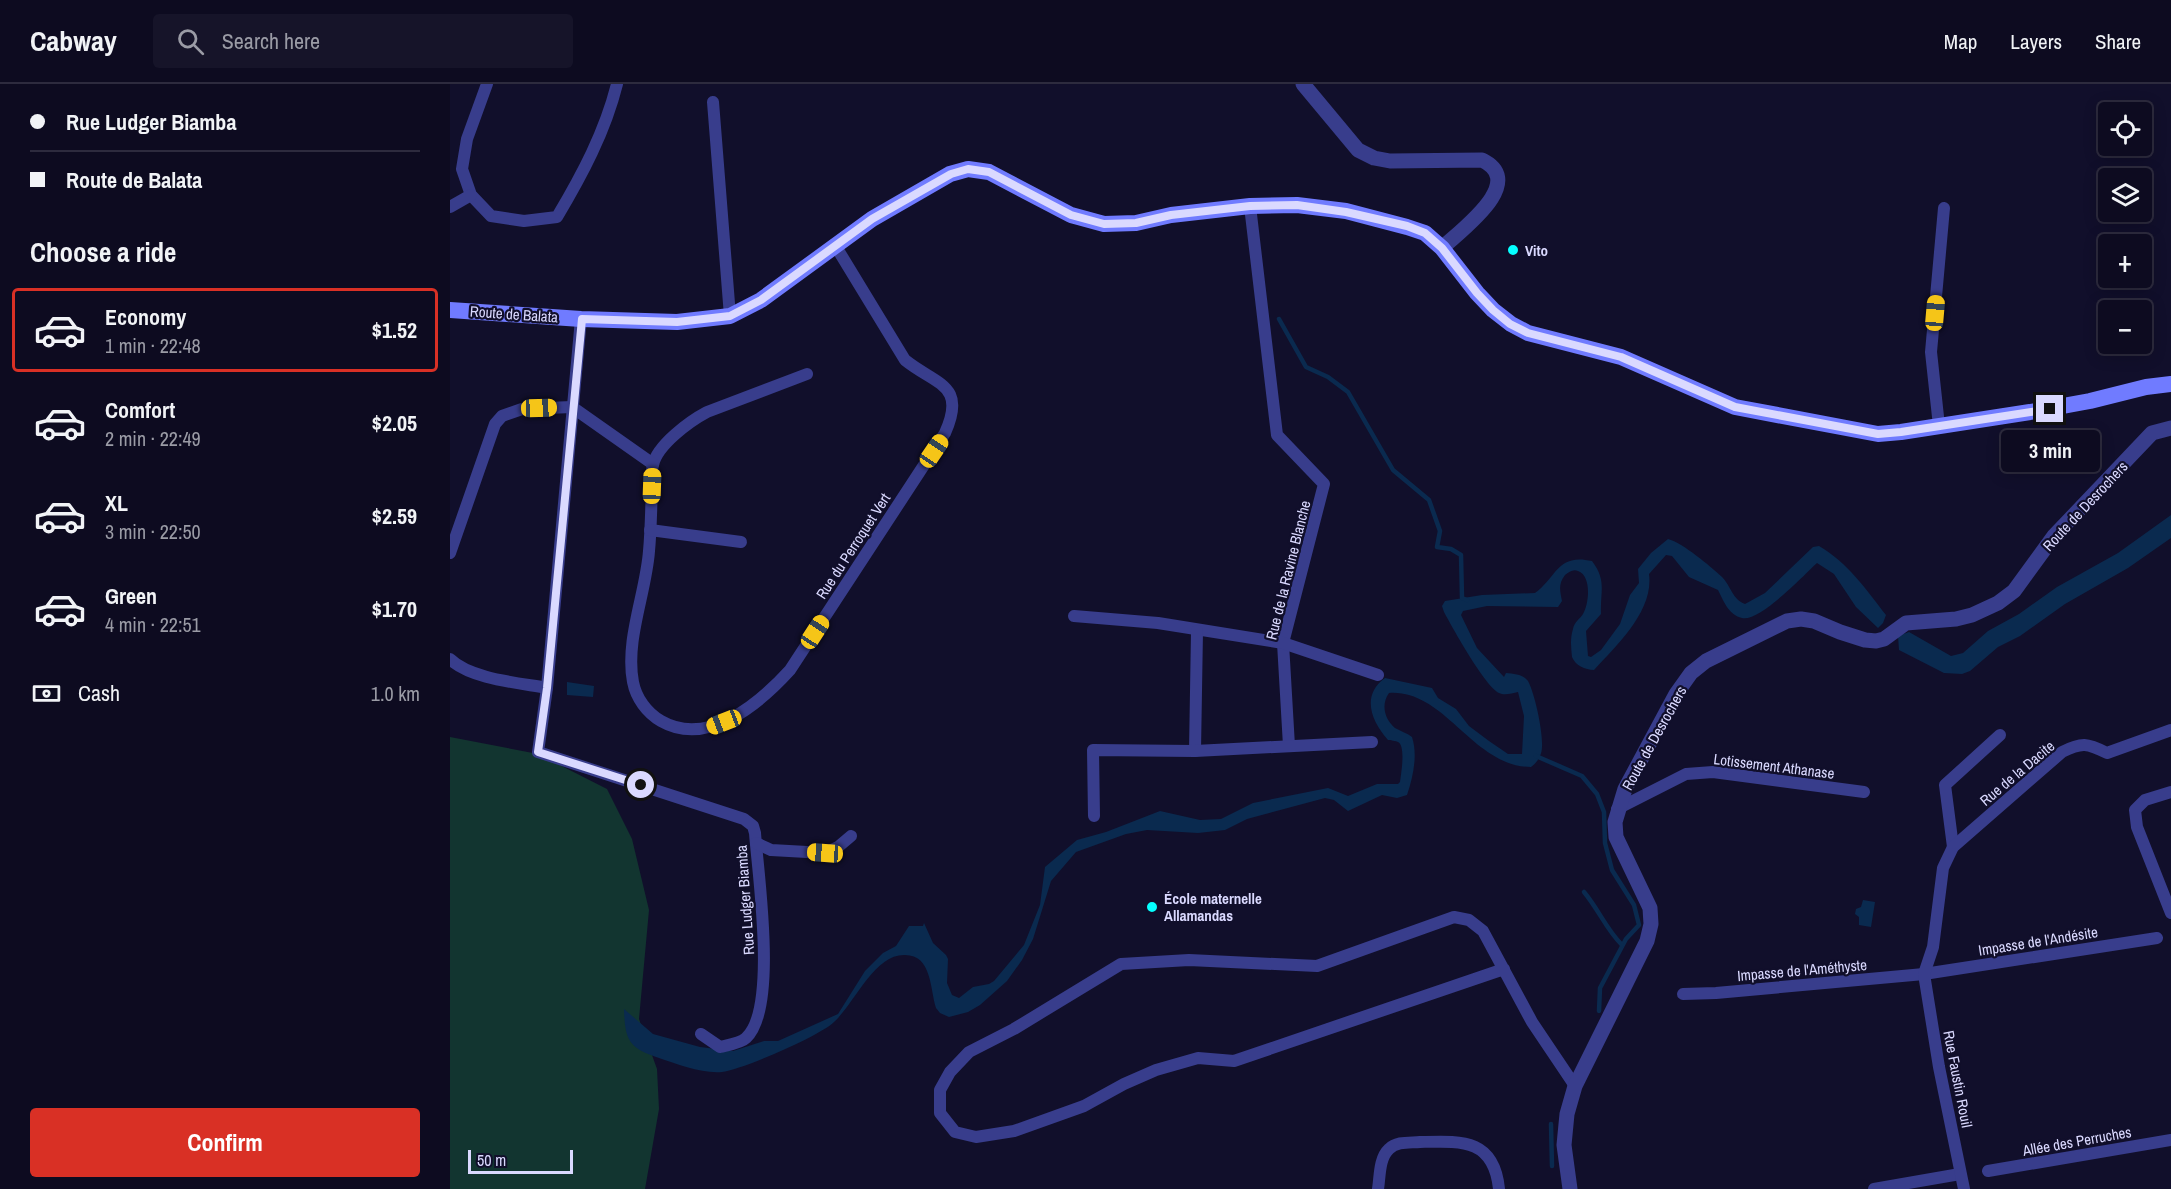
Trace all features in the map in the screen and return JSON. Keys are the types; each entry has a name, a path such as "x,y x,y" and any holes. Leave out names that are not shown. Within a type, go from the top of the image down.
{"main road":[{"name":"Route de Balata","path":"450,310 582,319 677,322 730,316 761,300 872,219 951,174 968,169 989,172 1071,215 1104,224 1136,223 1171,215 1250,206 1297,205 1346,212 1425,233 1442,248 1493,310 1510,324 1528,333 1621,357 1735,407 1878,434 2080,403 2146,387 2171,384"},
{"name":"Route de Balata","path":"2146,387 2171,378"}],"street":[{"path":"486,84 466,139 462,169 471,195 490,216 524,221 557,217 588,164 617,84"},
{"path":"1304,84 1358,150 1374,158 1390,161 1482,160 1493,165 1498,176 1497,191 1489,204 1442,248"},
{"path":"713,102 730,316"},
{"path":"450,207 471,195"},
{"name":"Rue de la Ravine Blanche","path":"1250,206 1277,435 1324,484 1283,643 1289,746"},
{"path":"1939,426 1931,352 1944,208"},
{"name":"Rue du Perroquet Vert","path":"653,464 649,553 632,649 633,684 646,709 666,724 688,729 712,727 754,704 774,688 790,670 945,433 952,417 950,394 934,378 915,369 905,360 835,245"},
{"path":"450,659 468,670 483,675 547,688 582,319"},
{"path":"450,553 495,424 502,416 522,409 572,407 653,464 664,446 693,420 707,412 807,374"},
{"name":"Route de Desrochers","path":"1570,1189 1564,1145 1566,1114 1575,1086 1645,946 1651,924 1650,908 1616,837 1617,809 1625,789 1676,694 1691,673 1706,661 1787,621 1801,619 1814,621 1848,634 1876,641 1884,639 1906,623 1956,619 1972,615 1998,603 2014,591 2054,536 2156,431 2171,428"},
{"path":"2148,440 2171,435"},
{"path":"650,530 741,543"},
{"path":"1074,616 1158,624 1283,643 1378,675"},
{"path":"1195,751 1197,631"},
{"name":"Rue Ludger Biamba","path":"547,688 538,752 744,819 753,826 765,968 757,1022 746,1039 720,1047 701,1034"},
{"name":"Rue de la Dacite","path":"1924,974 1933,947 1943,868 1953,847 2062,752 2077,745 2091,745 2108,753 2171,730"},
{"name":"Rue de la Dacite","path":"1953,847 1945,785 2000,735"},
{"path":"1094,816 1093,750 1195,751 1372,742"},
{"name":"Lotissement Athanase","path":"1617,809 1686,774 1713,772 1864,792"},
{"path":"2171,792 2145,800 2135,810 2137,827 2171,913"},
{"path":"756,843 771,850 825,853 838,848 851,836"},
{"path":"1504,969 1234,1061 1198,1058 1156,1070 1084,1106 1014,1131 976,1137 955,1132 940,1113 940,1090 950,1072 969,1052 1014,1029 1120,964 1189,960 1317,966 1454,917 1469,920 1483,931 1504,969 1532,1022 1575,1086"},
{"name":"Impasse de l'Andésite","path":"1924,974 2157,938"},
{"name":"Impasse de l'Améthyste","path":"1683,994 1924,974"},
{"name":"Rue Faustin Rouil","path":"1924,974 1939,1067 1964,1189"},
{"name":"Allée des Perruches","path":"1988,1171 2171,1140"},
{"path":"1378,1189 1384,1157 1389,1148 1399,1143 1456,1141 1475,1147 1488,1156 1497,1173 1499,1189"},
{"path":"1874,1189 1960,1173"}],"green space":[{"path":"450,737 538,754 607,789 632,839 649,910 639,1019 657,1069 659,1109 645,1189 450,1189"}],"water":[{"path":"2171,515 2171,538 2128,568 2065,604 2020,636 1998,647 1970,671 1962,674 1944,673 1899,650 1898,636 1909,632 1951,656 1963,653 1988,631 2019,614 2057,587 2118,553"},
{"path":"1668,539 1689,550 1711,567 1722,577 1734,596 1745,604 1765,593 1813,547 1819,546 1848,568 1886,615 1878,628 1856,607 1834,574 1817,563 1770,606 1750,617 1742,618 1730,611 1718,590 1689,577 1672,556 1666,555 1649,574 1649,588 1640,614 1613,650 1594,670 1591,670 1578,665 1572,657 1572,632 1585,609 1588,591 1586,578 1576,570 1571,571 1561,581 1562,601 1558,607 1487,606 1463,611 1461,615 1477,648 1504,677 1506,673 1524,677 1531,687 1540,723 1542,750 1531,767 1511,764 1492,755 1427,703 1409,695 1389,693 1384,707 1388,720 1395,728 1412,737 1414,744 1414,766 1407,795 1397,798 1382,795 1348,811 1334,800 1325,798 1247,819 1225,830 1198,833 1147,830 1126,834 1076,852 1051,881 1033,939 1022,960 1007,981 980,1005 968,1012 949,1017 940,1013 936,1008 925,967 914,956 905,955 884,962 874,971 842,1014 826,1028 780,1052 732,1070 707,1072 674,1063 641,1051 635,1047 628,1036 624,1009 653,1034 700,1047 733,1051 764,1041 778,1041 838,1014 865,971 883,953 896,946 909,926 923,926 924,923 933,943 948,959 947,983 952,995 959,998 973,987 989,984 1024,945 1040,905 1045,867 1077,840 1106,832 1160,811 1200,820 1221,819 1253,803 1328,788 1348,796 1377,784 1398,784 1402,749 1397,742 1388,740 1382,733 1371,708 1373,692 1385,678 1432,688 1438,698 1456,709 1469,726 1489,741 1508,754 1522,754 1524,716 1518,692 1499,693 1486,680 1444,612 1442,606 1445,601 1482,595 1535,593 1564,563 1580,559 1592,561 1600,574 1602,586 1601,614 1586,631 1588,656 1591,657 1601,650 1620,624 1630,595 1639,583 1638,569 1651,553"},
{"path":"567,682 594,686 593,697 567,695"},
{"path":"1863,900 1875,902 1871,927 1859,925 1859,917 1855,914"}],"waterway":[{"path":"1279,319 1306,367 1328,377 1348,392 1393,470 1429,500 1440,531 1437,547 1451,549 1461,555 1462,598 1467,600"},
{"path":"1536,756 1582,776 1597,794 1604,812 1605,843 1612,870 1634,905 1639,925 1626,939 1600,988 1599,1011"},
{"path":"1584,892 1611,933 1622,945"},
{"path":"1551,1124 1552,1166"}],"place":[{"name":"Vito","path":"1513,250"},
{"name":"École maternelle Allamandas","path":"1152,907"}],"route":[{"path":"641,785 538,752 547,688 582,319 677,322 730,316 761,300 872,219 951,174 968,169 989,172 1071,215 1104,224 1136,223 1171,215 1250,206 1297,205 1346,212 1407,226 1425,233 1442,248 1477,293 1510,324 1547,339 1621,357 1735,407 1878,434 2050,409"}]}
